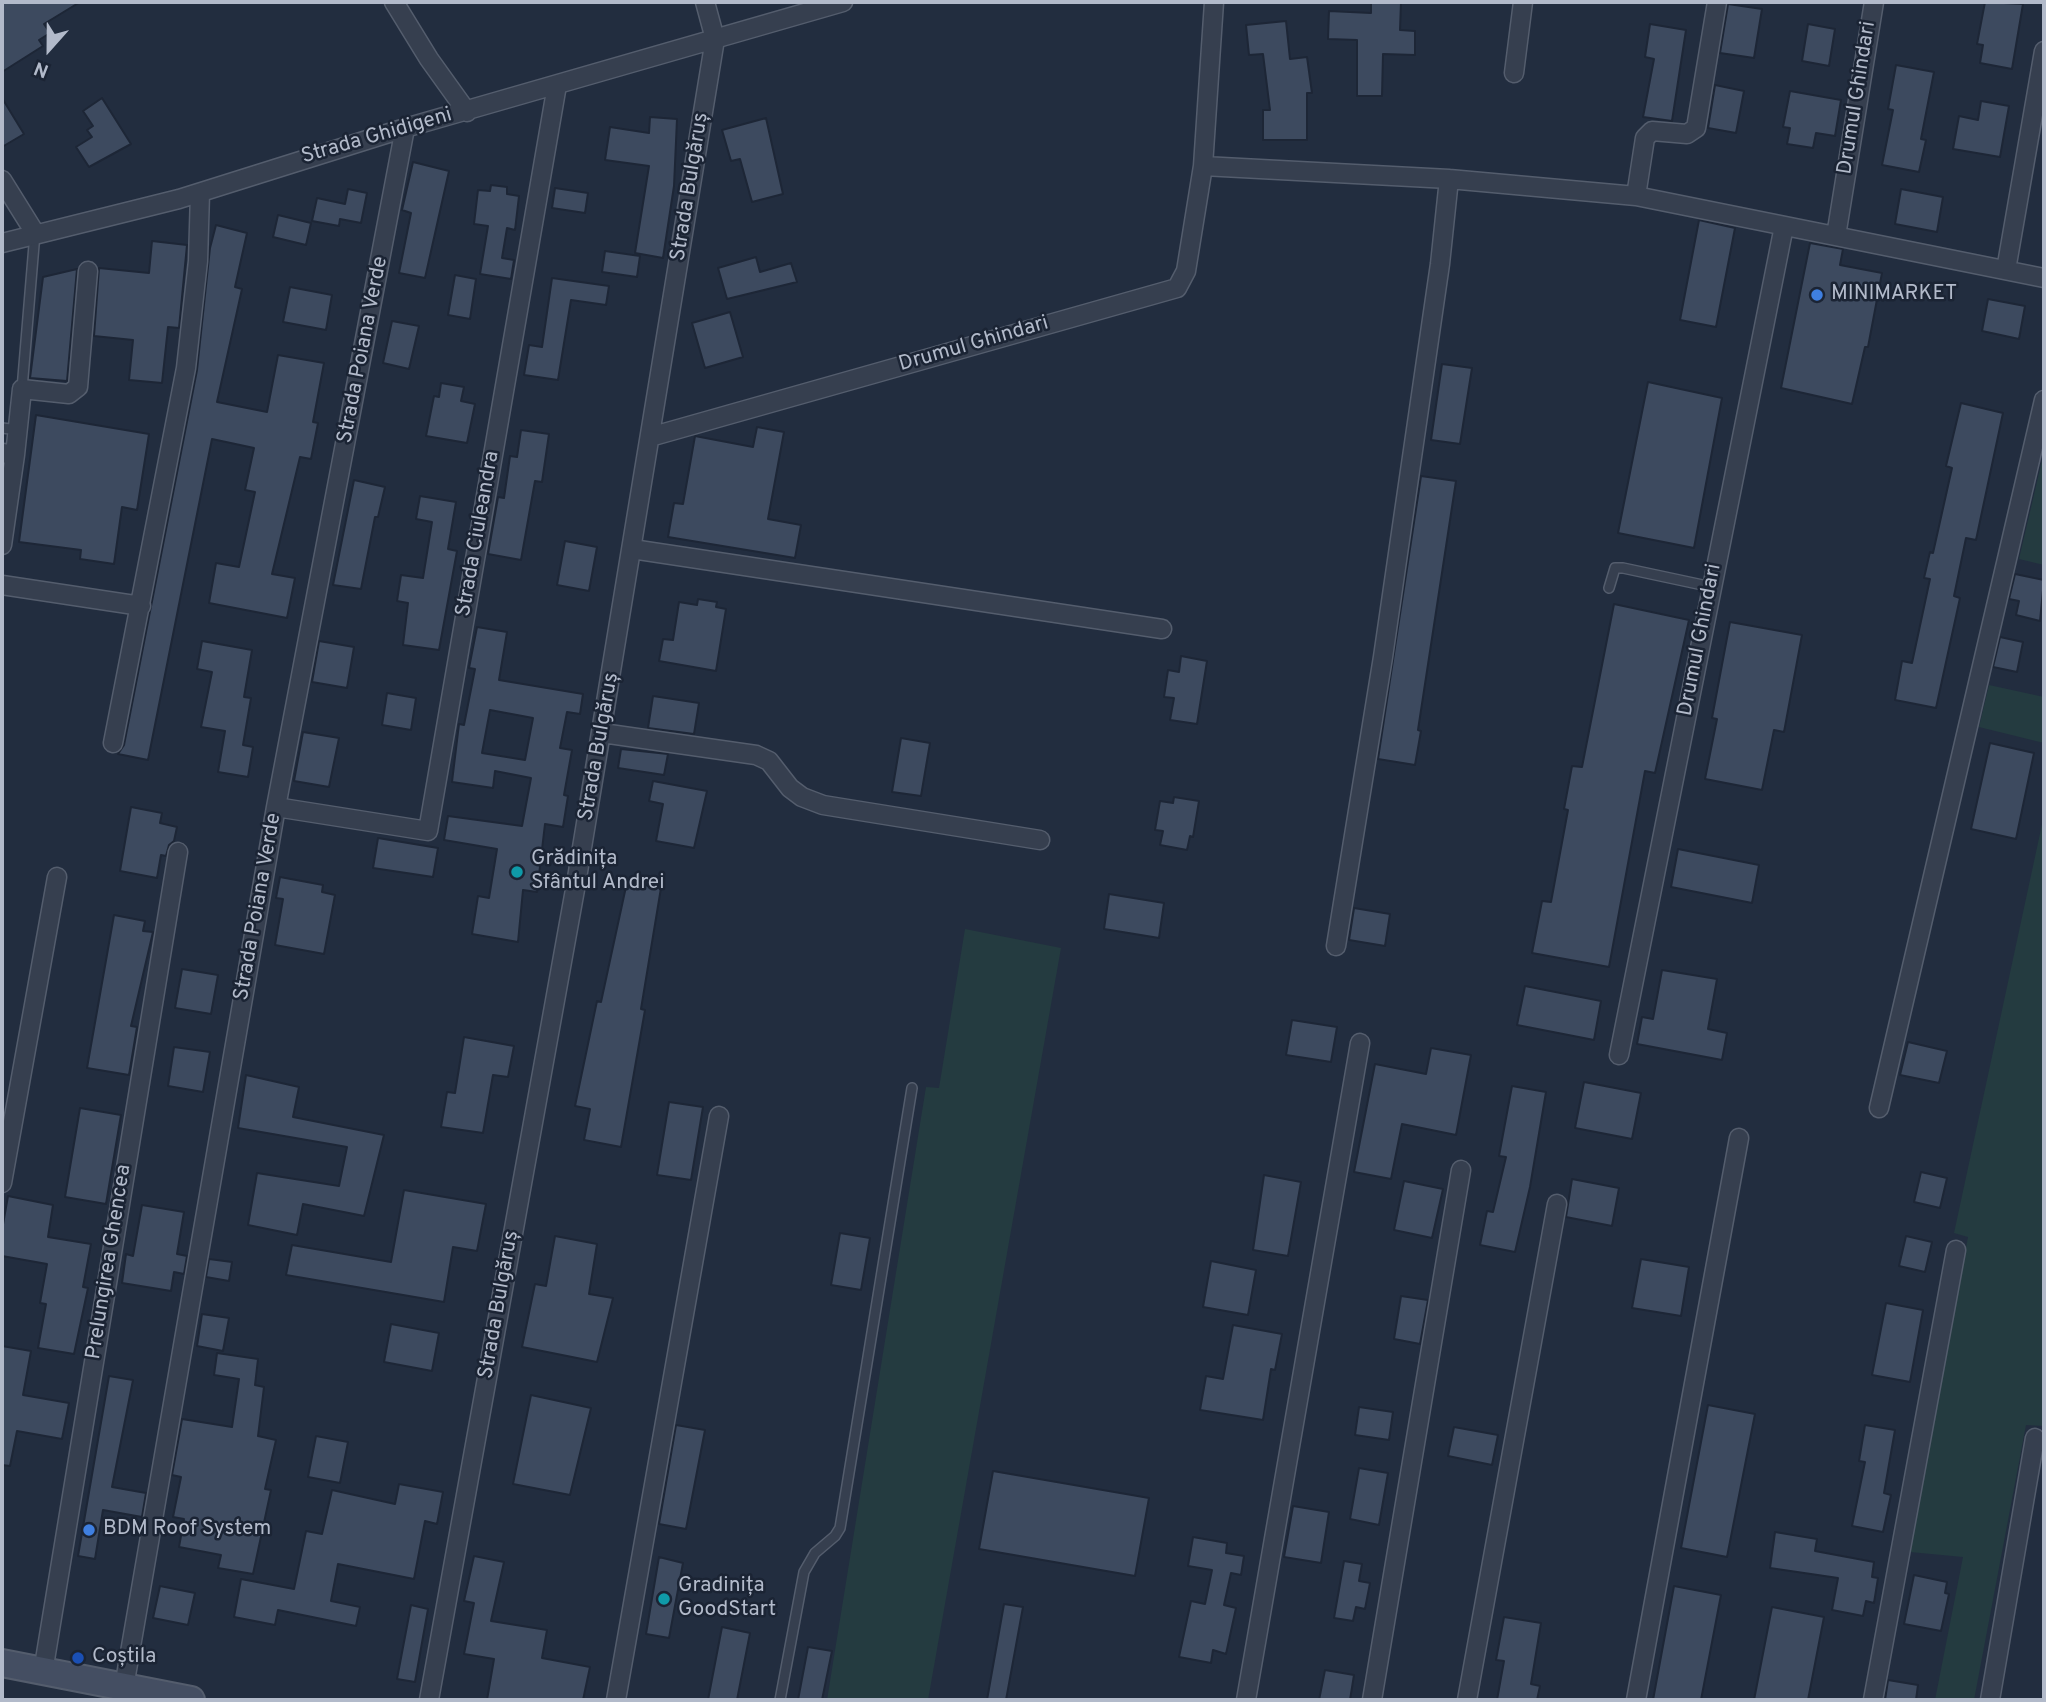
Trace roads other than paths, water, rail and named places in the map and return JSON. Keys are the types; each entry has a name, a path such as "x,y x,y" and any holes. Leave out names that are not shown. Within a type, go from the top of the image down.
{"main road":[{"path":"2,1663 189,1700"}],"street":[{"path":"394,2 429,59 467,111"},
{"path":"705,2 715,39"},
{"name":"Strada Ghidigeni","path":"2,243 200,193 405,128 843,2"},
{"name":"Drumul Ghindari","path":"650,437 1177,288 1186,271 1203,166 1214,2"},
{"path":"1514,73 1523,2"},
{"path":"1636,196 1645,138 1652,131 1687,134 1696,128 1717,2"},
{"name":"Drumul Ghindari","path":"1836,236 1874,2"},
{"name":"Strada Bulgăruș","path":"429,1700 602,733 715,39"},
{"path":"2006,270 2044,51"},
{"name":"Strada Ciuleandra","path":"277,802 428,831 557,85"},
{"name":"Strada Poiana Verde","path":"124,1688 277,802 405,128"},
{"path":"1203,166 1449,179 1636,196 2044,278"},
{"path":"1336,946 1387,630 1440,264 1449,179"},
{"path":"2,180 35,233"},
{"path":"113,743 186,368 198,261 200,193"},
{"name":"Drumul Ghindari","path":"1619,1055 1784,226"},
{"path":"2,545 10,429 22,388 69,394 78,387 88,271"},
{"path":"1879,1108 2044,400"},
{"path":"632,550 1162,629"},
{"path":"2,585 141,606"},
{"path":"602,733 755,755 769,761 790,788 802,797 823,805 1040,840"},
{"name":"Prelungirea Ghencea","path":"43,1672 178,852"},
{"path":"2,1183 57,877"},
{"path":"1247,1700 1360,1043"},
{"path":"616,1700 719,1116"},
{"path":"1636,1700 1739,1138"},
{"path":"1372,1700 1461,1170"},
{"path":"1467,1700 1557,1204"},
{"path":"1873,1700 1956,1250"},
{"path":"1990,1700 2035,1438"}],"lane":[{"path":"22,388 35,233"},
{"path":"1609,588 1615,568 1712,587"},
{"path":"780,1700 804,1572 816,1553 840,1528 912,1088"}],"place":[{"name":"MINIMARKET","path":"1817,295"},
{"name":"Grădinița Sfântul Andrei","path":"517,872"},
{"name":"BDM Roof System","path":"89,1530"},
{"name":"Gradinița GoodStart","path":"664,1599"},
{"name":"Coștila","path":"78,1658"}]}
